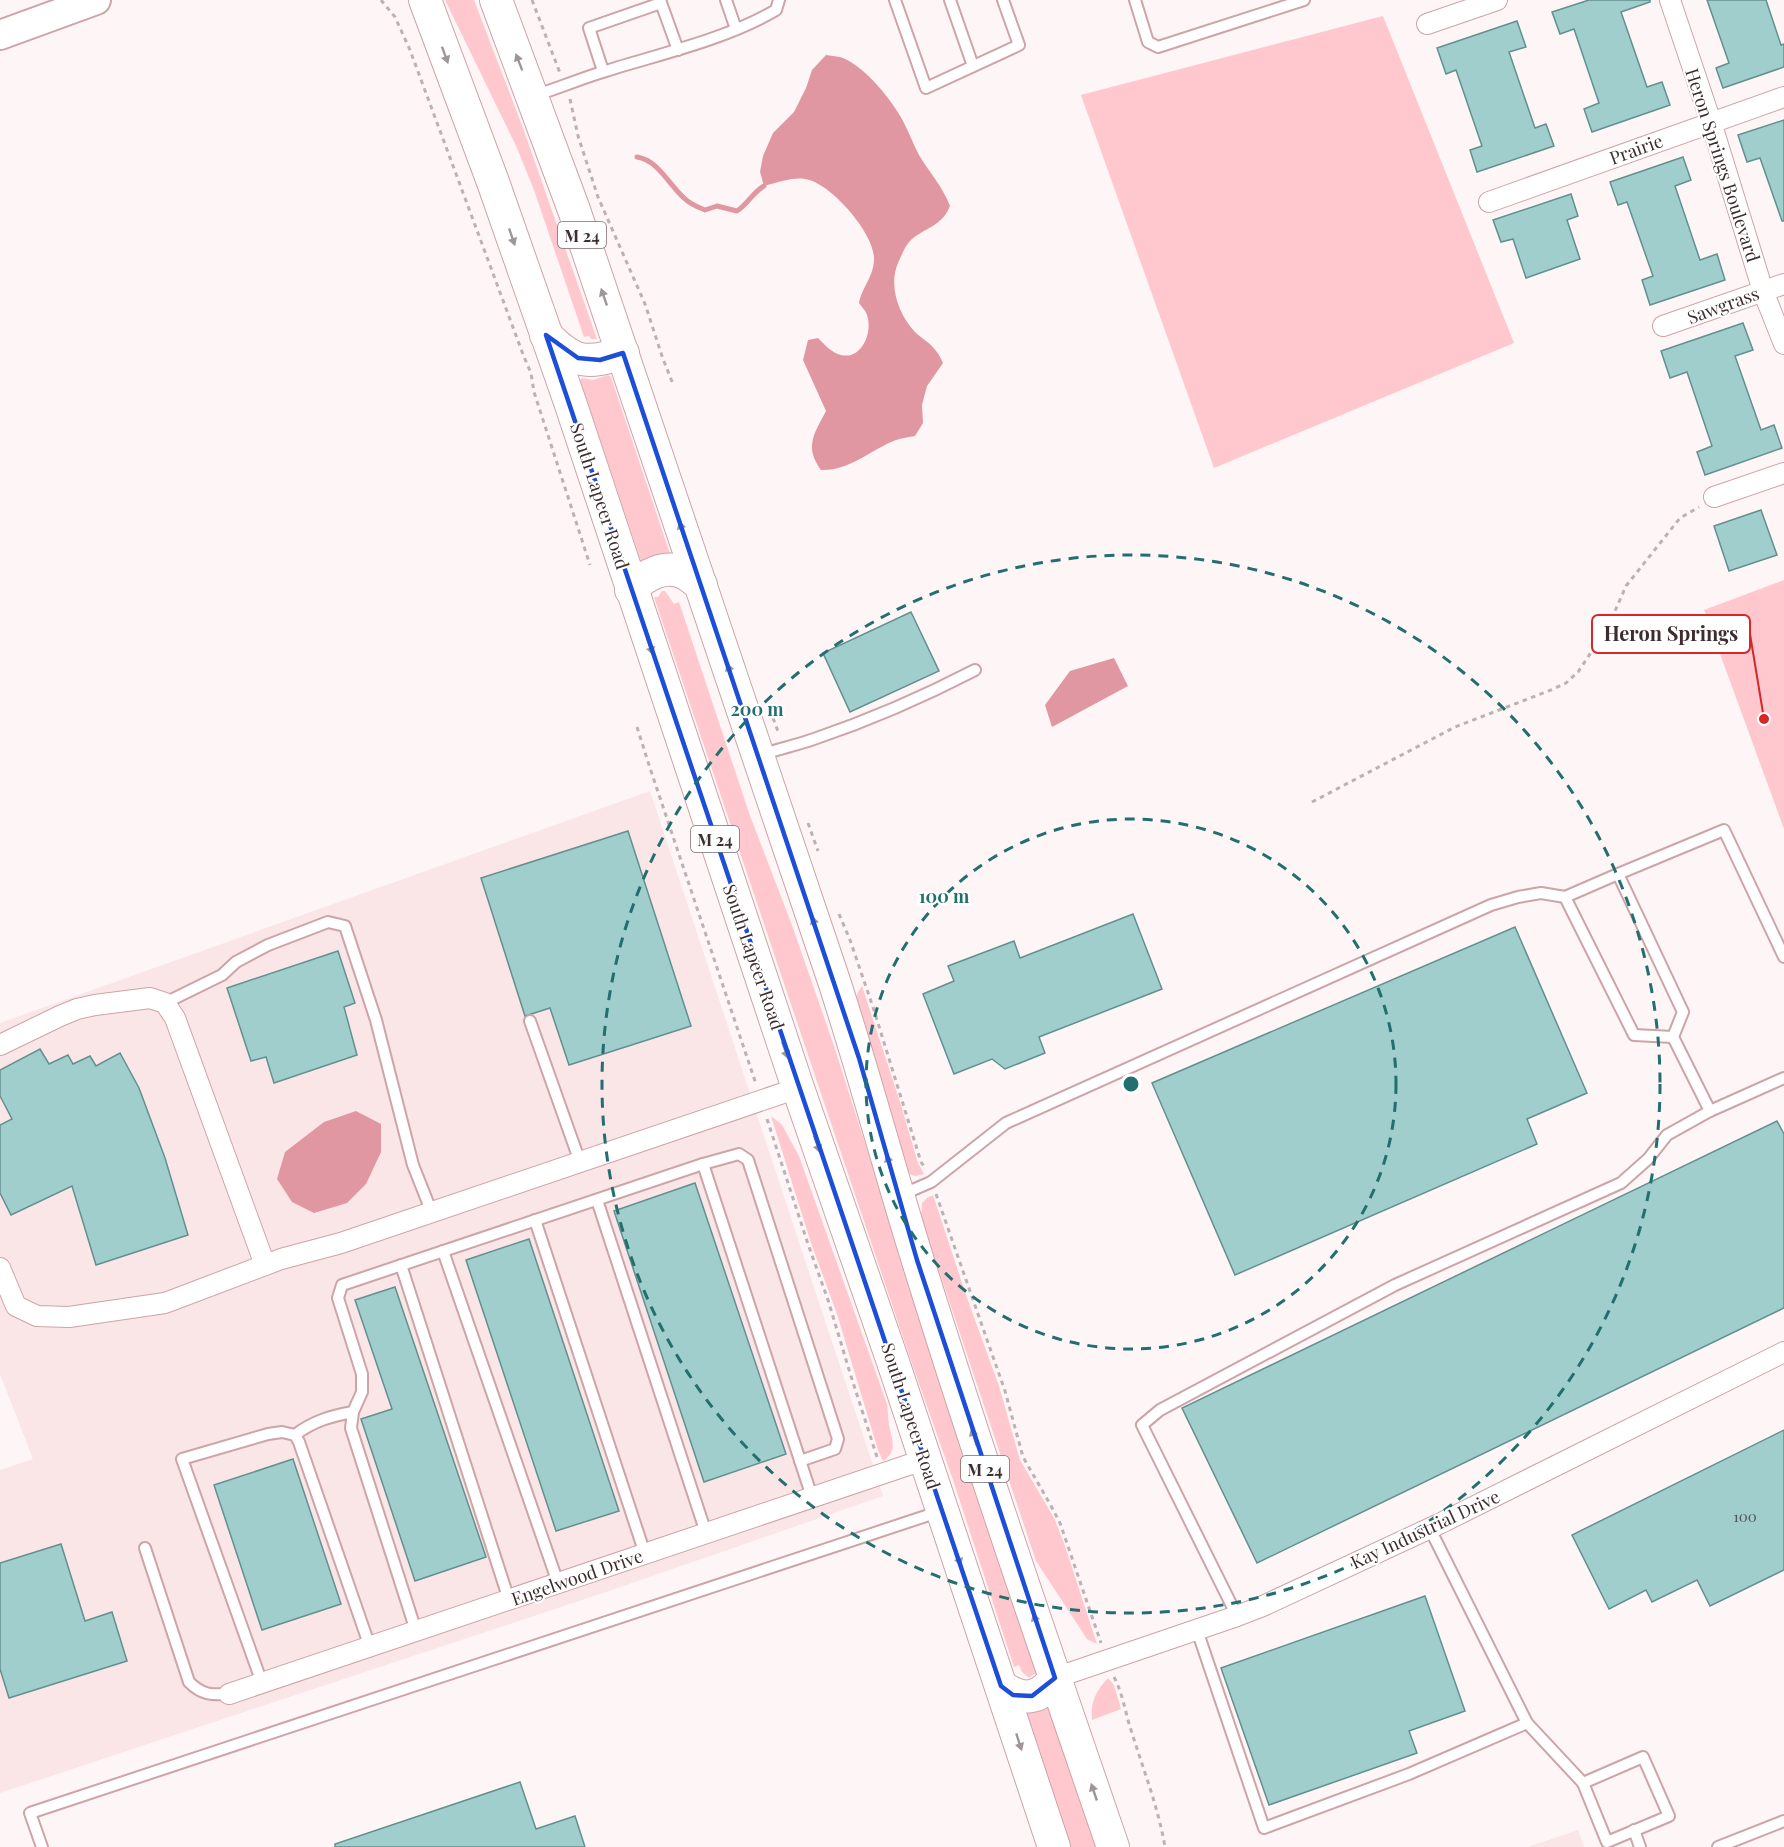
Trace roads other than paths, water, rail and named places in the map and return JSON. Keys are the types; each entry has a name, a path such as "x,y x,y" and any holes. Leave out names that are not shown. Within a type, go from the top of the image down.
{"main road":[{"path":"0,35 96,0"},
{"name":"South Lapeer Road","path":"425,0 493,182 546,334 798,1088 926,1459 1054,1847"},
{"name":"M 24","path":"495,0 532,96 623,353 701,585 770,752 920,1270 995,1502 1113,1847"},
{"path":"546,334 567,354 578,358 593,361 623,353"},
{"path":"631,590 647,575 668,570 679,570 688,574 701,585"},
{"path":"1001,1686 1013,1695 1032,1696 1042,1692 1055,1677"}],"street":[{"path":"1427,24 1497,0"},
{"name":"Heron Springs Boulevard","path":"1670,0 1711,122 1763,291 1782,335"},
{"name":"Prairie","path":"1489,201 1784,97"},
{"name":"Sawgrass","path":"1663,326 1784,284"},
{"path":"1714,497 1784,473"},
{"path":"0,1045 77,1009 150,998 165,1003 175,1018 265,1265"},
{"path":"0,1268 16,1306 37,1316 69,1317 165,1303 265,1265 432,1213 798,1088"},
{"name":"Kay Industrial Drive","path":"1055,1677 1237,1616 1430,1528 1784,1352"},
{"name":"Engelwood Drive","path":"229,1694 926,1459"}],"lane":[{"path":"726,0 736,29"},
{"path":"532,96 678,50 751,24 776,10 779,0"},
{"path":"895,0 926,88 1018,45 1004,0"},
{"path":"950,0 973,66"},
{"path":"1135,0 1148,42 1158,47 1304,0"},
{"path":"603,72 589,28 661,2 678,50"},
{"path":"770,752 811,740 879,715 975,670"},
{"path":"899,1196 931,1182 1006,1124 1491,905 1541,893 1565,897 1724,830 1784,957"},
{"path":"1618,874 1683,1012 1673,1037 1710,1110"},
{"path":"1565,897 1634,1035 1673,1037"},
{"path":"165,1003 222,975 236,962 268,945 328,922 345,926 376,1020 412,1166 432,1213"},
{"path":"530,1022 580,1162"},
{"path":"1237,1616 1143,1425 1160,1410 1395,1285 1621,1183 1648,1159 1667,1135 1710,1110 1784,1078"},
{"path":"416,1631 351,1428 353,1412 362,1392 362,1374 338,1298 342,1285 739,1154 748,1160 838,1439 835,1449 800,1461"},
{"path":"703,1164 812,1497"},
{"path":"597,1200 706,1533"},
{"path":"536,1220 645,1554"},
{"path":"443,1251 558,1583"},
{"path":"401,1265 509,1600"},
{"path":"295,1435 306,1426 323,1418 353,1412"},
{"path":"262,1683 182,1459 268,1434 282,1432 295,1435 370,1647"},
{"path":"42,1847 30,1813 943,1510"},
{"path":"1430,1528 1527,1723 1582,1783 1607,1842 1669,1816 1643,1757 1582,1783"},
{"path":"145,1548 189,1682 198,1690 211,1695 229,1694"},
{"path":"1197,1630 1264,1828 1409,1774 1527,1723"},
{"path":"1718,1847 1784,1821"},
{"path":"1634,1830 1640,1847"}],"waterway":[{"path":"637,157 651,163 686,200 705,210 717,206 737,211 764,186"}],"place":[{"name":"Heron Springs","path":"1764,719"}]}
